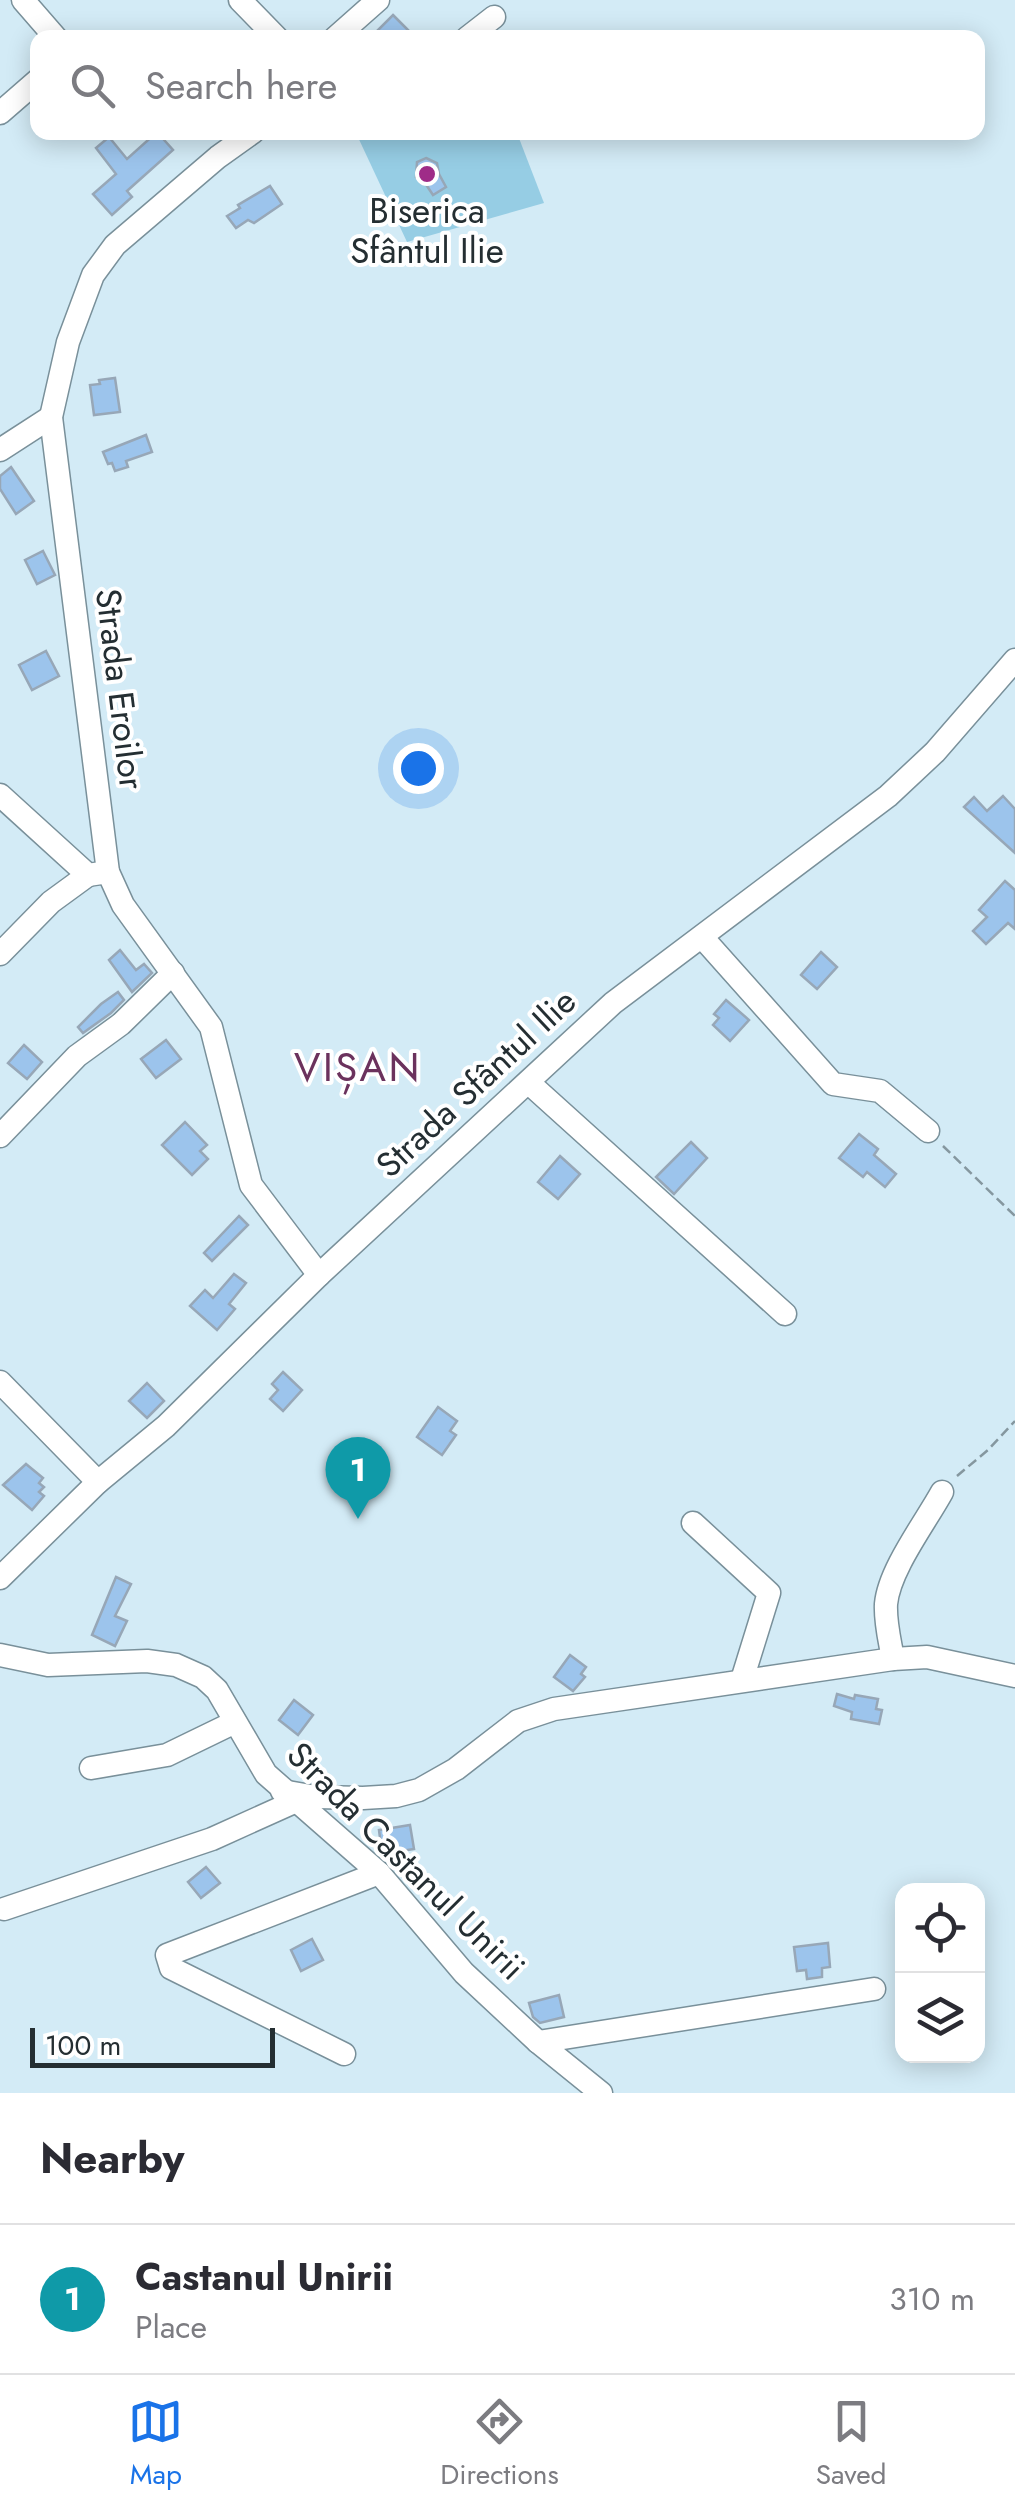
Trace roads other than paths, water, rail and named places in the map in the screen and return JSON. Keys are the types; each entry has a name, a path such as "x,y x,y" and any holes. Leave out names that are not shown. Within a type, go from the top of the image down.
{"street":[{"path":"23,0 49,30"},
{"path":"240,0 268,30"},
{"path":"344,30 378,0"},
{"path":"477,30 494,17"},
{"path":"0,113 30,87"},
{"name":"Strada Eroilor","path":"242,140 139,224 93,274 68,342 51,417 98,873 211,1027 250,1185 319,1275"},
{"path":"0,450 51,417"},
{"name":"Strada Sfântul Ilie","path":"0,1578 613,1003 888,796 934,752 1015,660"},
{"path":"0,795 98,873 51,902 0,954"},
{"path":"702,937 833,1084 880,1091 928,1131"},
{"path":"0,1136 76,1056 121,1024 173,974"},
{"path":"529,1082 786,1314"},
{"path":"0,1382 98,1482"},
{"path":"893,1659 886,1599 897,1571 942,1492"},
{"path":"693,1523 769,1593 742,1680"},
{"name":"Strada Castanul Unirii","path":"0,1656 48,1664 146,1661 176,1665 204,1677 217,1690 266,1774 379,1873 464,1973 538,2042 601,2093"},
{"path":"4,1909 212,1840 288,1797 396,1796 440,1780 518,1720 554,1710 893,1659 928,1657 1015,1676"},
{"path":"91,1768 167,1755 234,1722"},
{"path":"344,2054 171,1968 167,1955 379,1873"},
{"path":"538,2042 874,1990"}],"place":[{"name":"Biserica Sfântul Ilie","path":"427,174"},
{"name":"Castanul Unirii","path":"358,1519"}],"district":[{"name":"VIȘAN","path":"358,1067"}]}
